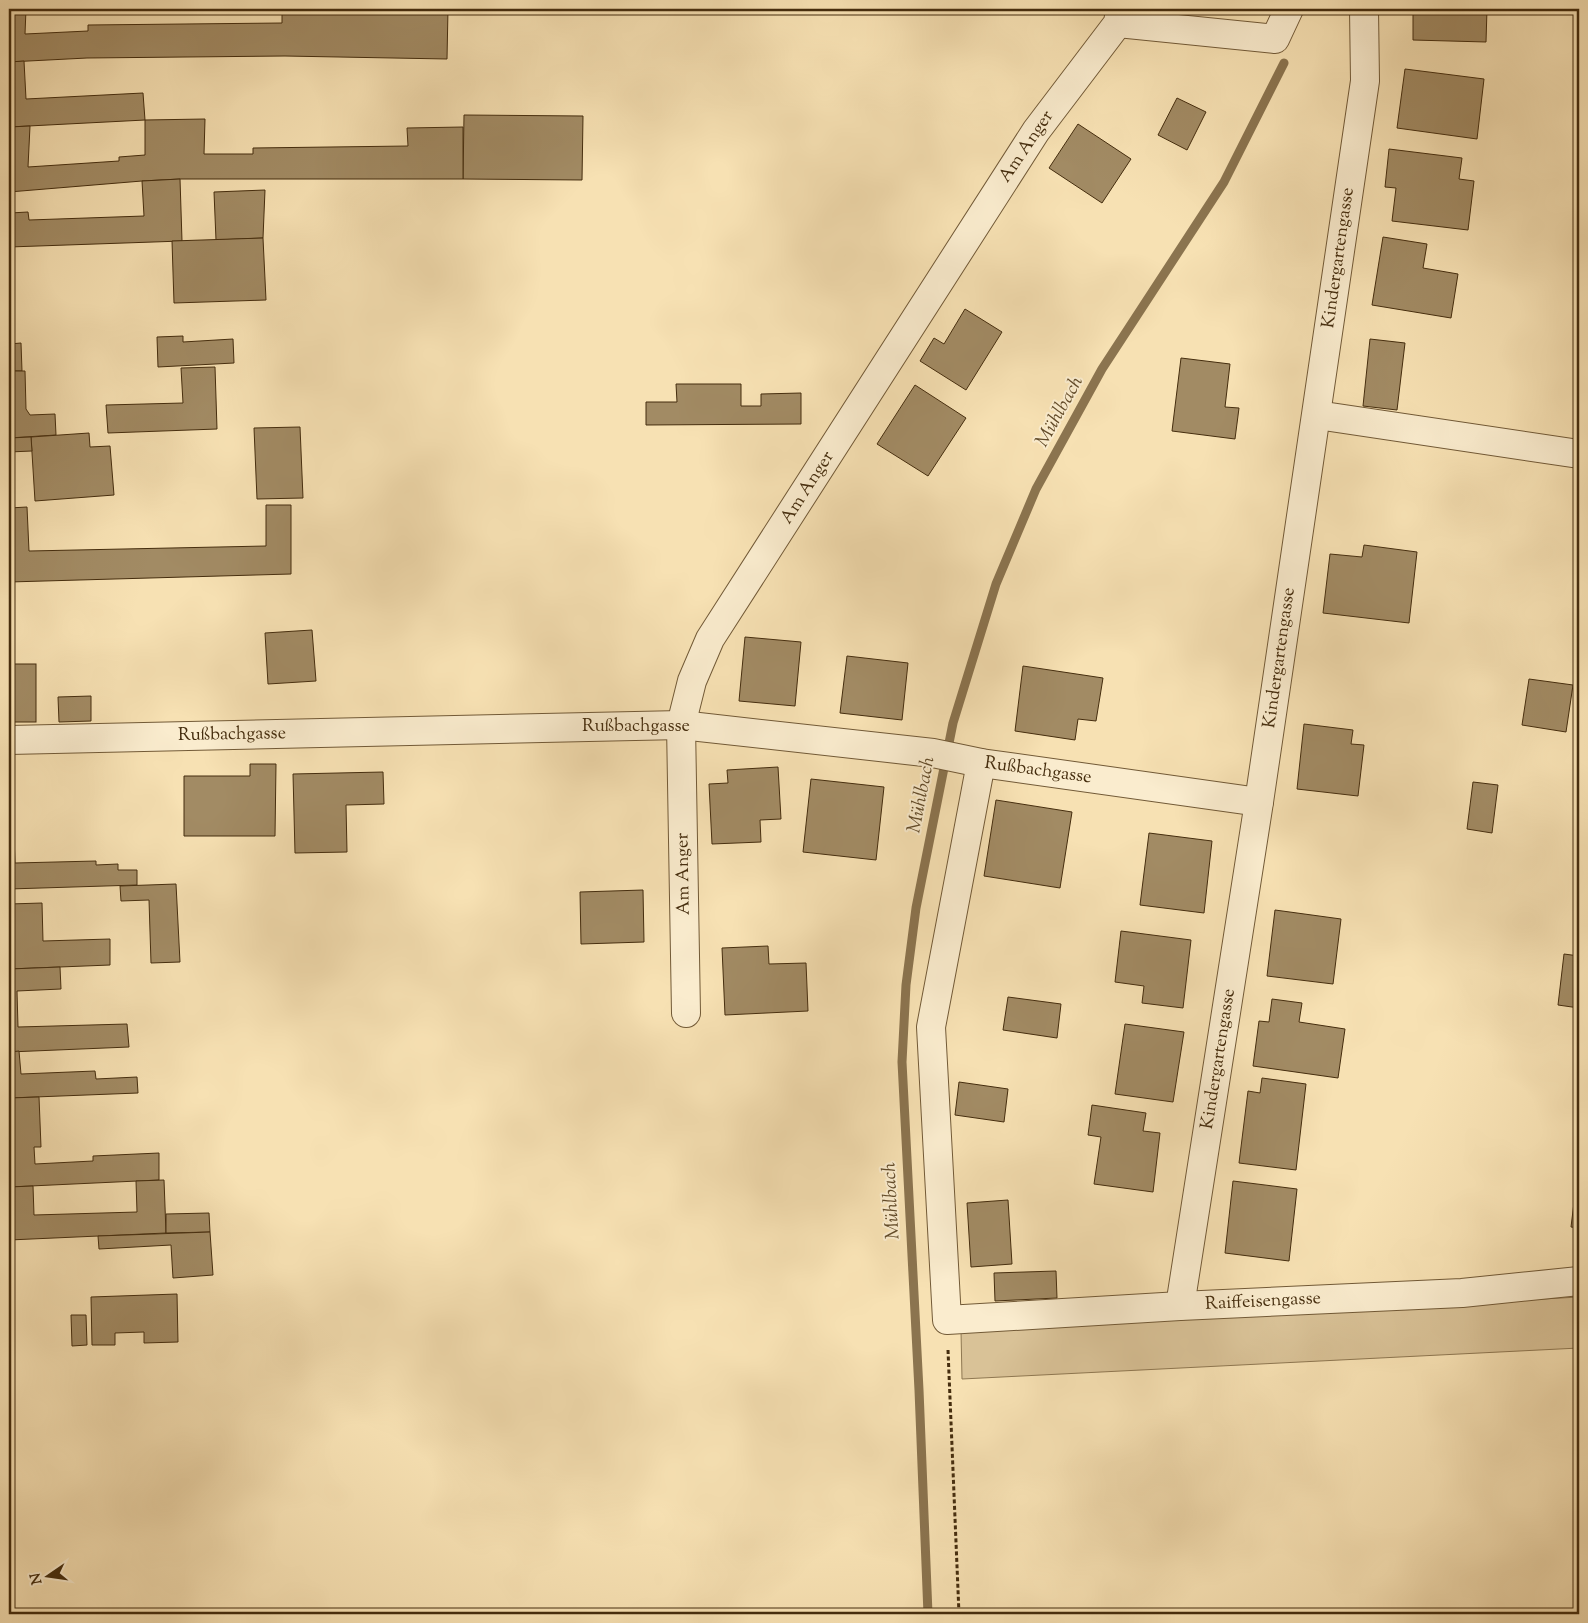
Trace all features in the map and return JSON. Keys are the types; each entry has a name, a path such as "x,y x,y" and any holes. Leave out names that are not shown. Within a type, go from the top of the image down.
{"street":[{"name":"Am Anger","path":"686,1013 681,725 692,680 710,639 1036,131 1119,16 1275,39 1289,9"},
{"name":"Kindergartengasse","path":"1180,1306 1259,802 1365,81 1364,9"},
{"path":"1317,415 1579,454"},
{"name":"Rußbachgasse","path":"9,740 681,725 933,753 976,762 1259,802"},
{"path":"947,1320 931,1027 976,762"},
{"name":"Raiffeisengasse","path":"947,1320 1180,1306 1462,1293 1579,1281"}],"path":[{"path":"947,1320 959,1614"}],"shaded area":[{"path":"1579,1297 1579,1348 962,1379 961,1331"}],"building":[{"path":"9,9 26,9 25,34 88,31 88,25 282,23 282,9 448,9 447,59 285,56 87,58 9,62"},
{"path":"1413,9 1487,9 1486,42 1413,40"},
{"path":"24,61 26,99 143,93 145,120 9,127 9,62"},
{"path":"1405,69 1484,79 1477,139 1397,128"},
{"path":"1177,98 1206,112 1187,150 1158,135"},
{"path":"464,115 583,116 582,180 463,179"},
{"path":"205,119 204,154 253,154 253,148 408,146 407,128 463,127 463,179 180,179 9,192 9,127 30,126 28,167 119,161 119,157 145,155 145,120"},
{"path":"1078,124 1131,159 1102,203 1049,168"},
{"path":"1389,149 1462,158 1459,179 1474,181 1468,230 1392,221 1396,188 1385,187"},
{"path":"180,179 182,241 9,247 9,192 10,213 28,212 29,220 144,216 142,181"},
{"path":"265,190 263,238 216,240 214,192"},
{"path":"1383,237 1427,244 1423,268 1458,274 1451,318 1372,305"},
{"path":"263,238 266,300 174,303 172,241"},
{"path":"965,309 1002,332 966,390 920,361 934,338 944,344"},
{"path":"183,336 183,342 233,339 234,363 158,367 157,337"},
{"path":"1370,339 1405,343 1397,410 1363,406"},
{"path":"21,343 22,371 9,371 9,344"},
{"path":"1181,358 1230,364 1225,407 1239,408 1235,439 1172,431"},
{"path":"215,367 217,429 108,433 106,405 183,403 181,368"},
{"path":"9,371 25,371 26,409 30,415 55,414 56,435 9,438"},
{"path":"676,384 741,384 741,406 761,406 761,394 801,393 801,424 646,425 646,402 677,402"},
{"path":"915,385 966,418 928,476 877,444"},
{"path":"300,427 303,498 257,499 254,428"},
{"path":"89,433 90,447 110,446 114,495 35,501 31,437"},
{"path":"31,437 32,451 9,452 9,438"},
{"path":"266,505 291,505 291,574 9,582 9,508 27,507 29,551 266,546"},
{"path":"1364,545 1417,552 1409,623 1323,613 1330,554 1362,557"},
{"path":"312,630 316,681 268,684 265,633"},
{"path":"745,637 801,642 795,706 739,701"},
{"path":"847,656 908,663 902,720 840,713"},
{"path":"9,664 36,664 36,722 9,722"},
{"path":"1023,666 1103,678 1096,721 1078,719 1075,740 1015,731"},
{"path":"1529,679 1573,685 1566,732 1522,725"},
{"path":"91,696 91,721 59,722 58,697"},
{"path":"1304,724 1353,730 1351,744 1364,745 1358,796 1297,789"},
{"path":"250,764 276,764 275,836 184,836 184,776 250,776"},
{"path":"778,767 781,819 760,820 761,842 712,844 709,784 728,783 727,770"},
{"path":"383,772 384,804 346,805 347,852 295,853 293,774"},
{"path":"811,779 884,787 876,860 803,852"},
{"path":"1473,782 1498,785 1492,833 1467,829"},
{"path":"996,800 1072,812 1060,888 984,876"},
{"path":"9,808 13,808 15,863 96,861 96,865 118,864 118,870 137,870 137,885 9,889"},
{"path":"1149,833 1212,841 1204,913 1140,905"},
{"path":"176,884 180,962 151,963 149,900 121,901 120,886"},
{"path":"643,890 644,942 581,944 580,892"},
{"path":"42,903 43,941 110,939 110,965 9,969 9,904"},
{"path":"1275,910 1341,919 1333,984 1267,976"},
{"path":"1121,931 1191,940 1183,1008 1142,1003 1144,986 1115,982"},
{"path":"768,946 769,964 806,963 808,1011 725,1015 722,948"},
{"path":"1564,954 1579,956 1579,1008 1558,1005"},
{"path":"60,967 61,989 17,991 18,1027 127,1024 129,1047 9,1052 9,969"},
{"path":"1008,997 1061,1004 1057,1038 1003,1030"},
{"path":"1272,999 1302,1003 1299,1022 1345,1029 1338,1078 1253,1066 1259,1021 1269,1022"},
{"path":"1125,1024 1184,1032 1173,1102 1115,1094"},
{"path":"19,1051 21,1074 95,1071 96,1079 137,1077 138,1093 9,1098 9,1052"},
{"path":"1262,1078 1306,1084 1296,1170 1239,1163 1248,1091 1260,1093"},
{"path":"959,1082 1008,1089 1004,1122 955,1115"},
{"path":"39,1097 41,1147 34,1147 35,1164 93,1161 93,1156 159,1153 159,1180 9,1187 9,1098"},
{"path":"1092,1105 1146,1113 1143,1131 1160,1133 1153,1192 1094,1184 1101,1137 1088,1135"},
{"path":"1579,1170 1579,1228 1571,1227"},
{"path":"164,1180 166,1233 9,1240 9,1187 33,1186 34,1215 137,1212 136,1181"},
{"path":"1233,1181 1297,1189 1289,1261 1225,1253"},
{"path":"1008,1200 1012,1264 971,1267 967,1203"},
{"path":"209,1213 210,1232 166,1233 166,1214"},
{"path":"210,1232 213,1275 173,1278 171,1245 99,1249 98,1236"},
{"path":"1056,1271 1057,1298 995,1301 994,1273"},
{"path":"177,1294 178,1342 144,1343 144,1332 115,1333 115,1345 92,1345 91,1297"},
{"path":"71,1315 86,1315 87,1345 72,1346"}],"waterway":[{"name":"Mühlbach","path":"928,1614 919,1390 902,1062 906,985 916,908 953,723 996,584 1036,489 1102,369 1224,182 1284,63"}]}
